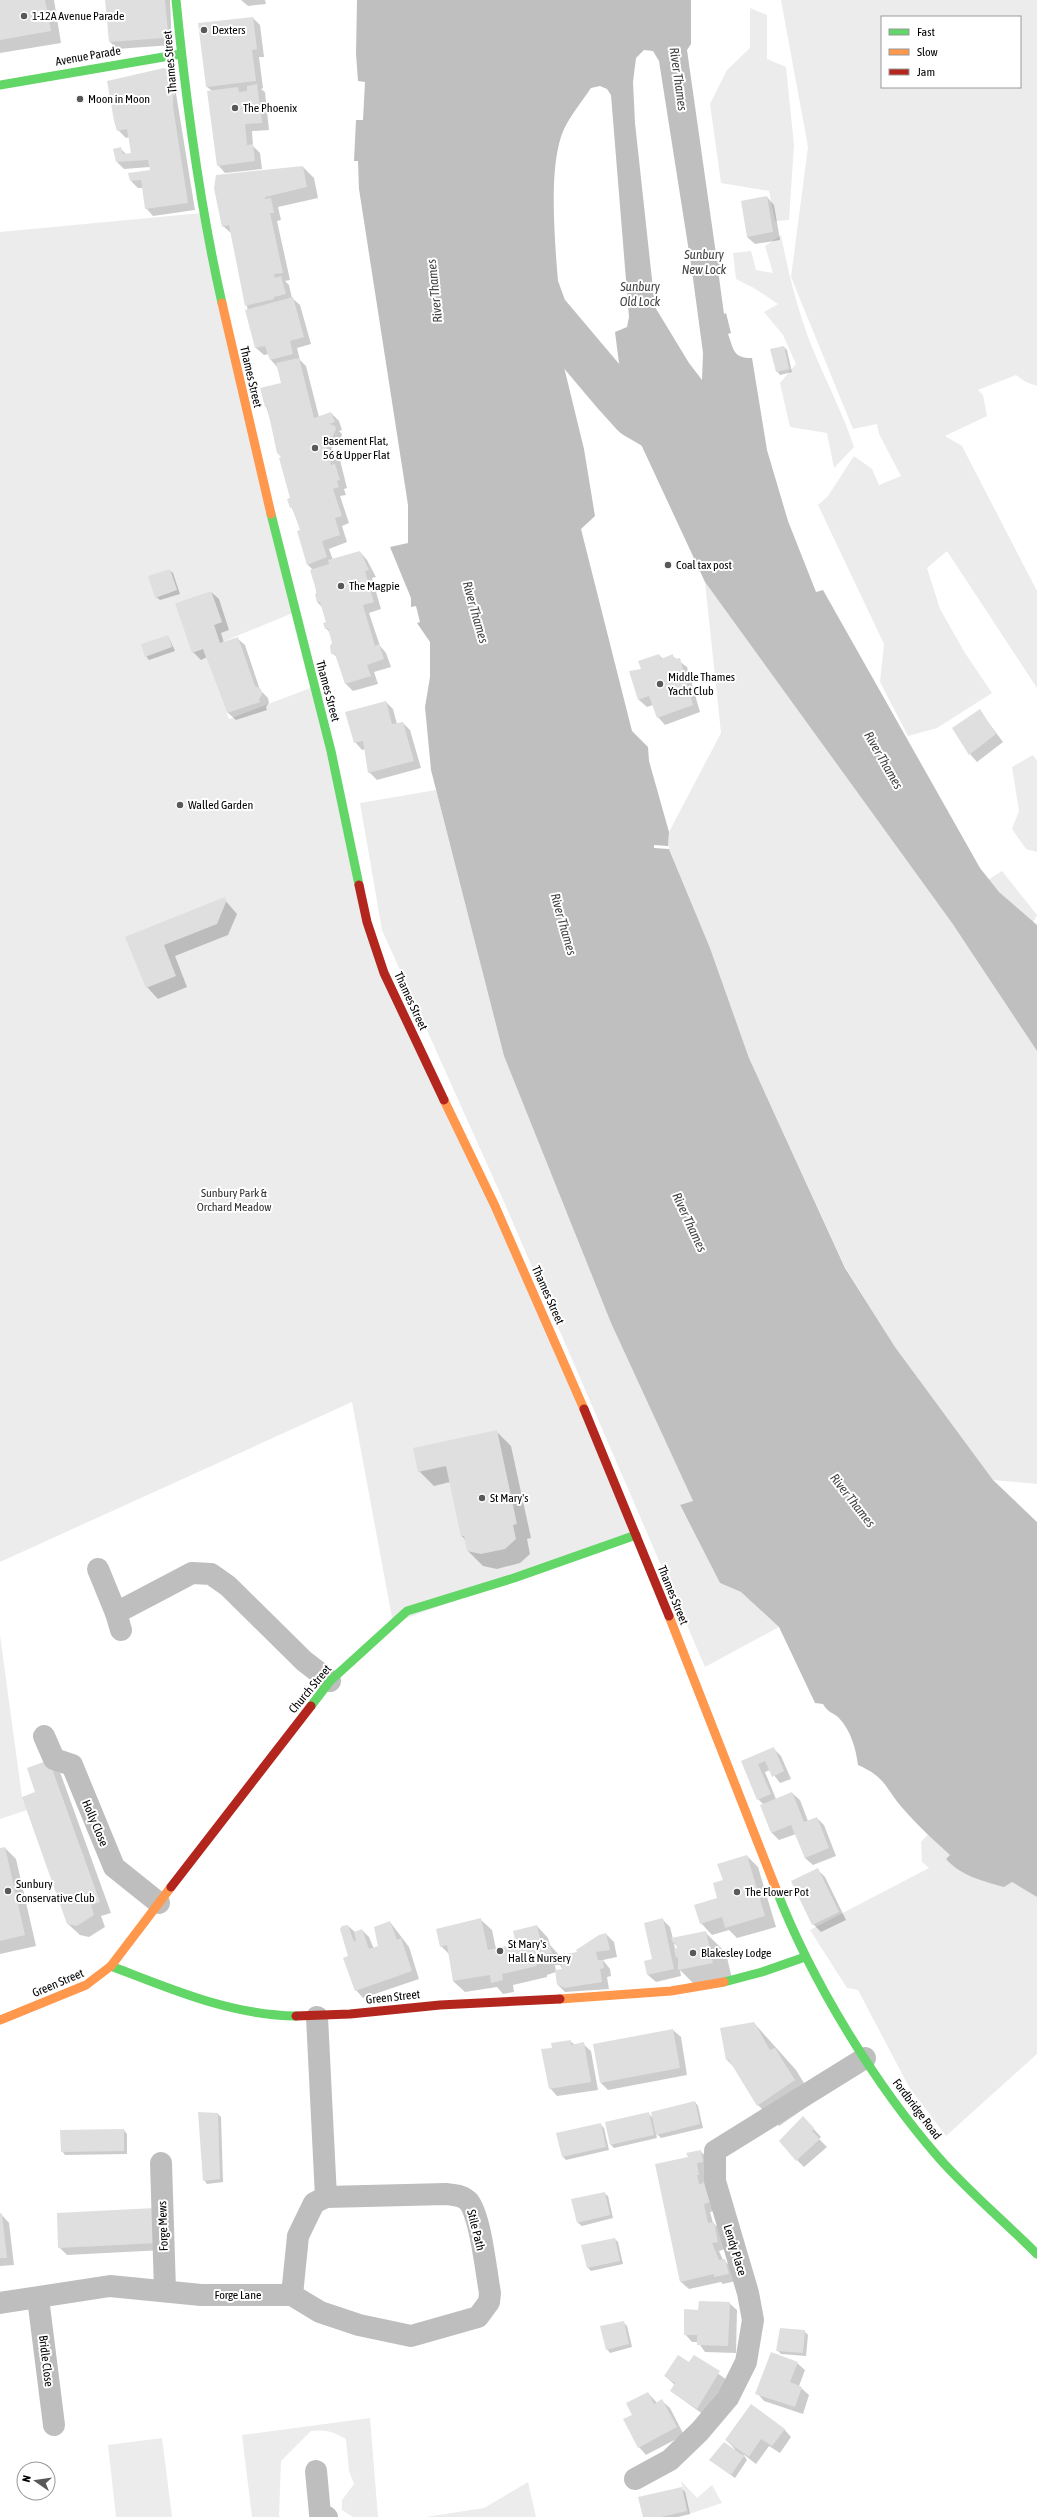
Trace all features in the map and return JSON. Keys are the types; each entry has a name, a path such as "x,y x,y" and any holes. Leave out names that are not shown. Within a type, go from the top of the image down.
{"street":[{"name":"Thames Street","path":"176,0 196,179 209,247 270,511 331,751 366,922 384,973 498,1213 574,1384 636,1535 783,1908 805,1957"},
{"name":"Avenue Parade","path":"0,85 181,54"},
{"name":"Church Street","path":"111,1966 330,1681 407,1611 514,1578 636,1535"},
{"path":"98,1569 118,1621 192,1573 211,1574 228,1586 304,1661 330,1681"},
{"name":"Holly Close","path":"44,1736 54,1759 72,1765 114,1867 159,1903"},
{"name":"Green Street","path":"0,2020 86,1985 111,1966 202,2000 259,2014 317,2017 442,2004 528,2001 676,1990 780,1968 805,1957"},
{"name":"Fordbridge Road","path":"805,1957 865,2058 905,2116 940,2159 1037,2254"},
{"path":"292,2295 298,2236 314,2203 326,2197 317,2017"},
{"name":"Lendy Place","path":"635,2479 670,2460 700,2431 728,2398 746,2362 753,2320 748,2293 714,2181 714,2151 865,2058"},
{"name":"Forge Mews","path":"161,2163 165,2290"},
{"name":"Stile Path","path":"326,2197 446,2194 462,2196 469,2202 476,2217 490,2293 489,2302 484,2310 478,2317 469,2321"},
{"name":"Forge Lane","path":"0,2303 110,2286 165,2290 201,2295 292,2295 327,2314 359,2325 411,2336 469,2321"},
{"name":"Bridle Close","path":"38,2298 54,2425"},
{"path":"316,2471 320,2514 327,2517"}],"green space":[{"path":"781,0 1037,0 1037,386 1026,382 1016,375 978,390 983,395 987,416 945,436 962,446 1037,591 1037,688 947,551 927,568 940,609 965,653 992,693 937,728 908,736 880,682 884,644 818,505 828,496 854,456 872,469 879,485 901,476 879,434 877,424 853,429 791,277 808,147"},
{"path":"750,8 767,15 767,59 786,67 794,145 789,220 775,221 769,191 721,183 710,104 727,70 750,48"},
{"name":"Sunbury Park & Orchard Meadow","path":"202,213 295,612 220,643 214,625 222,622 211,591 175,603 203,649 229,719 313,687 367,922 636,1535 393,1623 352,1402 0,1562 0,232"},
{"path":"781,235 791,282 805,329 854,447 834,468 827,433 790,427 780,383 796,364 783,335 764,312 778,304 754,288 736,279 733,253 751,251 756,270 773,273 765,246"},
{"path":"705,582 952,923 1037,1051 1037,1484 993,1480 895,1347 845,1267 749,1058 710,948 668,846 669,832 721,733"},
{"path":"1033,755 1037,761 1037,852 1026,849 1012,829 1019,811 1012,767"},
{"path":"436,790 504,1056 611,1323 693,1501 680,1506 720,1583 741,1592 779,1627 705,1667 504,1202 382,930 360,803"},
{"path":"1002,871 1037,915 1029,931 978,886"},
{"path":"0,1635 22,1797 27,1810 0,1819"},
{"path":"945,1816 1012,1882 1037,1897 1037,2054 946,2136 909,2087 858,1990 847,1988 810,1930 929,1868 922,1862 921,1842"},
{"path":"370,2418 378,2517 353,2517 342,2510 342,2500 354,2484 349,2471 346,2439 334,2433 321,2430 311,2431 281,2461 279,2516 281,2517 252,2517 242,2435"},
{"path":"162,2438 172,2517 116,2517 108,2445"},
{"path":"681,2481 697,2498 712,2485 722,2503 689,2514"},
{"path":"528,2482 536,2517 426,2517 484,2508"}],"water":[{"path":"357,0 691,0 691,44 687,50 716,254 718,254 720,270 718,270 724,314 726,313 731,333 728,334 733,349 738,355 746,358 752,358 767,450 788,521 816,592 823,590 980,868 999,892 1037,925 1037,1051 952,923 705,582 639,440 605,404 619,390 623,394 615,332 627,327 629,317 611,95 607,89 600,86 591,88 573,113 564,129 558,148 555,171 554,225 561,324 572,340 554,355 564,367 584,449 595,516 581,529 632,731 648,747 649,761 669,832 668,846 654,845 654,848 669,849 710,948 749,1058 845,1268 895,1347 993,1480 1037,1522 1037,1897 1012,1882 1004,1887 965,1874 952,1865 946,1859 950,1855 911,1818 881,1780 868,1770 858,1765 850,1734 839,1718 827,1710 823,1704 815,1703 779,1627 741,1592 720,1583 680,1505 693,1501 611,1323 504,1056 431,770 425,707 430,677 430,642 417,623 420,622 416,606 411,607 411,598 390,547 408,543 408,505 359,189 358,161 354,161 356,120 363,120 365,82 358,81 356,54","holes":["644,50 653,51 659,61 692,271 703,353 702,380 689,363 655,307 635,123 633,82 636,58"]}],"building":[{"name":"1-12A Avenue Parade","path":"0,0 45,0 51,31 0,40"},
{"path":"105,0 165,0 168,32 164,38 109,42"},
{"path":"253,17 257,49 252,50 256,81 206,87 198,23"},
{"path":"164,68 174,74 176,92 173,97 173,107 188,203 145,209 141,180 130,181 128,173 150,170 148,160 116,162 113,149 121,147 123,154 131,153 127,129 117,131 107,81"},
{"path":"257,84 262,123 245,124 247,145 253,144 255,161 217,166 207,91 238,87 239,92 247,91 247,86"},
{"path":"303,166 307,187 265,197 265,199 271,198 274,213 270,213 283,273 274,274 275,278 281,276 286,294 274,297 274,299 245,306 229,225 222,227 214,188 216,175"},
{"path":"767,196 773,232 747,237 741,201"},
{"path":"293,297 304,337 290,341 293,354 270,360 265,346 255,348 245,310"},
{"path":"784,346 789,369 776,372 770,349"},
{"path":"299,358 314,418 331,412 335,422 329,424 335,426 336,429 333,436 325,440 331,465 335,464 340,480 337,481 339,487 333,489 342,516 335,518 340,535 322,541 327,557 307,565 297,531 300,530 292,507 290,508 287,499 290,498 279,458 281,457 277,453 267,406 265,407 260,388 281,383 276,363"},
{"path":"360,551 369,570 365,571 374,602 363,605 375,646 379,644 384,659 367,665 371,676 345,684 335,654 331,654 330,646 332,643 328,628 325,629 323,623 326,622 320,602 317,603 315,594 317,593 310,570 329,564 328,560"},
{"path":"170,569 177,590 155,598 148,576"},
{"path":"211,591 222,622 214,625 220,643 238,637 255,686 261,689 262,695 259,699 260,702 227,713 203,649 192,653 175,603"},
{"path":"168,635 172,647 145,657 141,644"},
{"name":"Middle Thames Yacht Club","path":"659,654 661,659 673,654 674,659 680,658 693,705 657,718 649,696 638,700 629,671 641,669 638,661"},
{"path":"386,701 392,724 403,722 414,761 368,773 363,741 354,743 345,712"},
{"path":"980,709 996,734 969,755 952,728"},
{"path":"225,897 226,902 217,924 164,945 176,976 146,988 125,937"},
{"name":"St Mary's","path":"497,1430 517,1524 513,1525 516,1539 505,1549 481,1554 467,1551 464,1536 461,1537 446,1466 418,1472 413,1448"},
{"path":"774,1747 784,1771 772,1777 765,1761 758,1764 771,1794 757,1800 741,1761"},
{"path":"49,1760 100,1902 91,1905 94,1915 77,1926 67,1924 22,1797 35,1792 27,1768"},
{"path":"792,1792 804,1822 817,1817 829,1848 805,1858 791,1825 771,1833 760,1805"},
{"name":"Sunbury Conservative Club","path":"5,1847 25,1935 0,1941 0,1848"},
{"name":"The Flower Pot","path":"747,1855 765,1916 725,1928 722,1917 700,1924 694,1905 717,1898 713,1883 723,1880 717,1864"},
{"path":"818,1868 839,1912 812,1925 791,1881"},
{"name":"St Mary's Hall & Nursery","path":"481,1918 488,1950 516,1944 513,1931 537,1925 541,1943 548,1941 552,1953 544,1954 545,1961 536,1963 537,1966 502,1974 503,1980 491,1983 490,1975 453,1981 447,1945 440,1947 436,1929"},
{"path":"663,1918 674,1969 647,1975 644,1961 652,1959 644,1923"},
{"path":"390,1921 397,1940 401,1938 412,1971 355,1991 343,1958 348,1956 340,1929 342,1926 348,1925 354,1942 356,1940 354,1932 362,1929 369,1949 378,1946 374,1927"},
{"name":"Blakesley Lodge","path":"706,1931 713,1963 678,1970 678,1957 676,1958 674,1949 677,1948 675,1942 673,1943 671,1938"},
{"path":"606,1933 610,1950 596,1952 598,1960 603,1960 604,1968 600,1969 602,1982 564,1988 557,1984 555,1970 562,1969 561,1962 556,1963 556,1956 577,1952 576,1950 599,1935"},
{"path":"754,2022 770,2050 775,2048 795,2080 757,2106 729,2060 726,2060 720,2028"},
{"path":"673,2029 680,2068 600,2083 593,2044"},
{"path":"571,2040 571,2045 584,2042 591,2082 549,2089 541,2049 552,2048 551,2043"},
{"path":"695,2101 700,2124 656,2135 651,2112"},
{"path":"198,2112 218,2113 220,2179 203,2181"},
{"path":"649,2112 654,2135 610,2145 605,2122"},
{"path":"803,2116 814,2128 812,2131 820,2139 796,2161 779,2141"},
{"path":"601,2123 606,2147 562,2157 556,2133"},
{"path":"124,2129 124,2151 61,2152 60,2130"},
{"path":"701,2150 703,2162 697,2163 699,2175 697,2175 699,2184 705,2183 710,2202 704,2204 708,2223 714,2222 718,2242 712,2243 719,2260 725,2259 729,2274 714,2277 714,2274 680,2282 655,2164 688,2157 686,2153"},
{"path":"605,2192 610,2215 577,2223 571,2199"},
{"path":"155,2208 157,2243 58,2248 57,2213"},
{"path":"0,2213 2,2214 7,2258 0,2258"},
{"path":"615,2238 620,2261 587,2268 581,2245"},
{"path":"699,2301 730,2302 728,2346 697,2345 697,2335 684,2335 684,2309 698,2310"},
{"path":"624,2321 629,2344 606,2350 600,2326"},
{"path":"780,2328 805,2330 803,2353 776,2351"},
{"path":"771,2352 798,2362 790,2382 802,2387 795,2407 755,2394"},
{"path":"678,2355 689,2362 694,2355 720,2371 697,2409 670,2391 675,2383 664,2376"},
{"path":"648,2392 654,2404 662,2399 677,2427 638,2448 623,2419 632,2415 626,2403"},
{"path":"751,2404 785,2429 772,2446 761,2439 749,2457 725,2440"},
{"path":"724,2442 744,2456 731,2475 709,2460"},
{"path":"682,2487 687,2511 661,2517 643,2517 638,2497"}],"waterway":[{"name":"River Thames","path":"537,289 545,311 615,394 634,415 663,432"}],"traffic: fast":[{"path":"176,0 194,152 222,303"},
{"path":"0,85 181,54"},
{"path":"271,514 331,751 359,885"},
{"path":"311,1706 330,1681 407,1611 514,1578 636,1535"},
{"path":"776,1889 790,1924 826,1995 891,2098 951,2171 1037,2254"},
{"path":"724,1982 762,1972 805,1957"},
{"path":"111,1966 178,1992 224,2006 272,2015 296,2016"}],"traffic: slow":[{"path":"222,303 271,514"},
{"path":"444,1100 495,1206 584,1409"},
{"path":"669,1616 776,1889"},
{"path":"0,2020 86,1985 111,1966 171,1887"},
{"path":"560,1999 671,1991 724,1982"}],"traffic: jam":[{"path":"359,885 367,922 384,973 444,1100"},
{"path":"584,1409 669,1616"},
{"path":"171,1887 311,1706"},
{"path":"296,2016 350,2014 440,2005 560,1999"}],"place":[{"name":"1-12A Avenue Parade","path":"24,16"},
{"name":"Dexters","path":"204,30"},
{"name":"Moon in Moon","path":"80,99"},
{"name":"The Phoenix","path":"235,108"},
{"name":"Basement Flat, 56 & Upper Flat","path":"315,448"},
{"name":"Coal tax post","path":"668,565"},
{"name":"The Magpie","path":"341,586"},
{"name":"Middle Thames Yacht Club","path":"660,684"},
{"name":"Walled Garden","path":"180,805"},
{"name":"St Mary's","path":"482,1498"},
{"name":"Sunbury Conservative Club","path":"8,1891"},
{"name":"The Flower Pot","path":"737,1892"},
{"name":"St Mary's Hall & Nursery","path":"500,1951"},
{"name":"Blakesley Lodge","path":"693,1953"}],"water label":[{"name":"Sunbury New Lock","path":"704,262"},
{"name":"Sunbury Old Lock","path":"640,294"}]}
